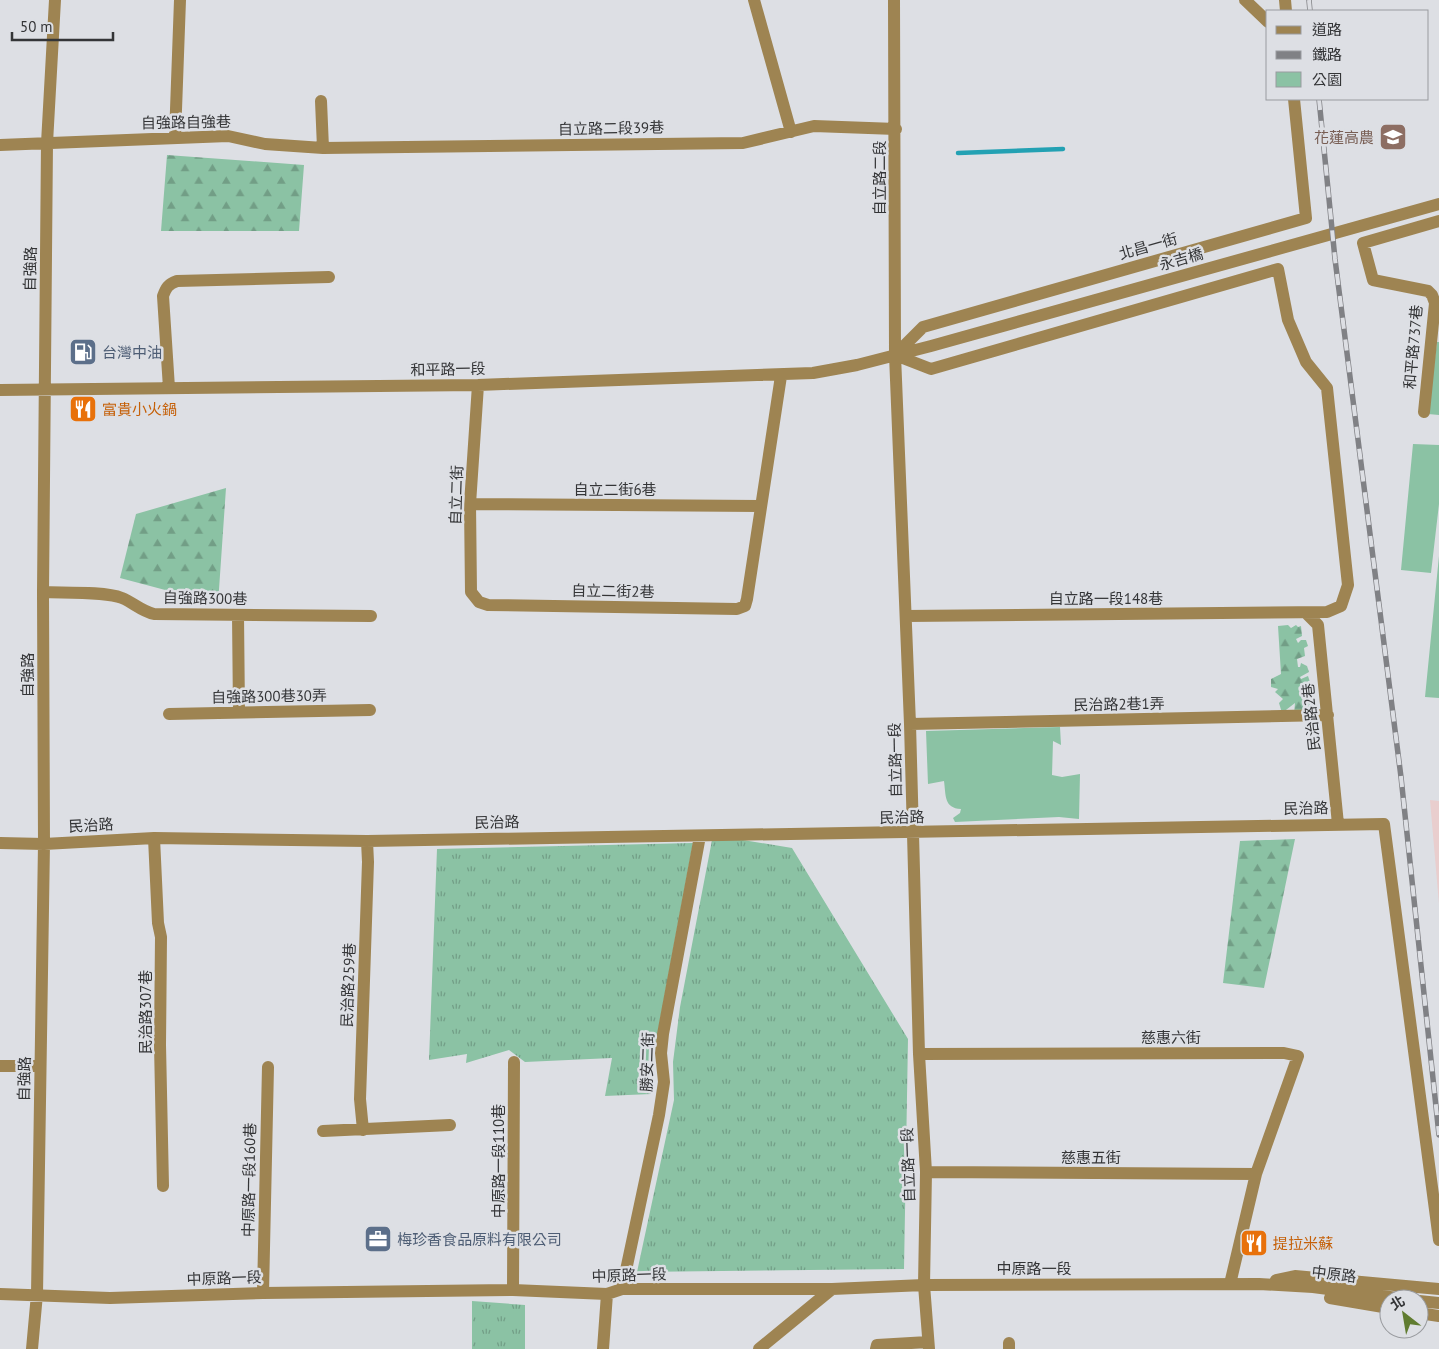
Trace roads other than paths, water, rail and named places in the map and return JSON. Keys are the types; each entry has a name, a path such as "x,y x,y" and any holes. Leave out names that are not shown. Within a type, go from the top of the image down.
{"street":[{"name":"自強路","path":"32,1349 37,1294 44,844 43,592 48,143 55,0"},
{"path":"175,137 180,0"},
{"path":"754,0 791,132"},
{"name":"自立路二段","path":"894,0 896,129 895,355"},
{"path":"1245,0 1266,20"},
{"name":"北昌一街","path":"895,355 923,326 1306,218 1294,100"},
{"path":"321,101 323,148"},
{"name":"自立路二段39巷","path":"323,148 743,143 814,126 896,129"},
{"name":"自強路自強巷","path":"0,145 228,136 265,144 323,148"},
{"name":"永吉橋","path":"895,355 1439,204"},
{"name":"和平路737巷","path":"1424,412 1436,320 1435,303 1428,291 1373,280 1363,243 1439,221"},
{"name":"自立路一段148巷","path":"895,355 931,369 1278,269 1288,320 1306,362 1327,388 1348,585 1340,606 1327,612 906,616"},
{"path":"169,388 163,296 170,283 177,281 329,277"},
{"name":"和平路一段","path":"0,390 478,385 781,376 813,374 895,355"},
{"name":"自立路一段","path":"895,355 910,724 919,1054 926,1172 924,1285 928,1346"},
{"path":"760,506 781,376"},
{"name":"自立二街","path":"478,385 470,504 471,592 479,602"},
{"name":"自立二街6巷","path":"470,504 760,506"},
{"name":"自立二街2巷","path":"479,602 488,605 737,610 745,606 760,506"},
{"name":"自強路300巷","path":"43,592 111,595 123,598 142,612 154,614 371,616"},
{"name":"民治路2巷","path":"1306,613 1318,625 1338,824"},
{"path":"238,615 239,713"},
{"name":"自強路300巷30弄","path":"169,714 370,710"},
{"name":"民治路2巷1弄","path":"910,724 1328,715"},
{"name":"民治路","path":"0,843 44,844 154,838 367,841 1384,824 1439,1240"},
{"name":"勝安二街","path":"622,1289 659,1115 664,1082 661,1053 663,1034 700,836"},
{"name":"民治路307巷","path":"154,838 158,923 161,937 160,1045 163,1186"},
{"name":"民治路259巷","path":"363,1130 360,1099 367,841"},
{"name":"慈惠六街","path":"919,1054 1284,1053 1298,1056 1256,1174"},
{"name":"中原路一段110巷","path":"513,1290 514,1062"},
{"path":"0,1066 40,1066"},
{"name":"中原路一段160巷","path":"263,1293 268,1067"},
{"path":"323,1132 450,1126"},
{"name":"慈惠五街","path":"926,1172 1256,1174"},
{"path":"1230,1284 1256,1174"},
{"path":"1259,1284 1296,1276 1439,1289"},
{"path":"1259,1284 1379,1306"},
{"name":"中原路一段","path":"0,1294 110,1298 263,1293 513,1290 607,1294 622,1289 832,1290 924,1285 1259,1284"},
{"name":"中原路","path":"1259,1284 1379,1296"},
{"path":"759,1349 832,1290"},
{"path":"603,1349 607,1294"},
{"path":"876,1349 877,1345 928,1346"}],"waterway":[{"path":"958,153 1063,149"}],"railway":[{"path":"1309,0 1310,10"},
{"path":"1319,100 1335,259 1401,777 1439,1135"}],"place":[{"name":"花蓮高農","path":"1393,137"},
{"name":"台灣中油","path":"83,352"},
{"name":"富貴小火鍋","path":"83,409"},
{"name":"梅珍香食品原料有限公司","path":"378,1239"},
{"name":"提拉米蘇","path":"1254,1243"}]}
